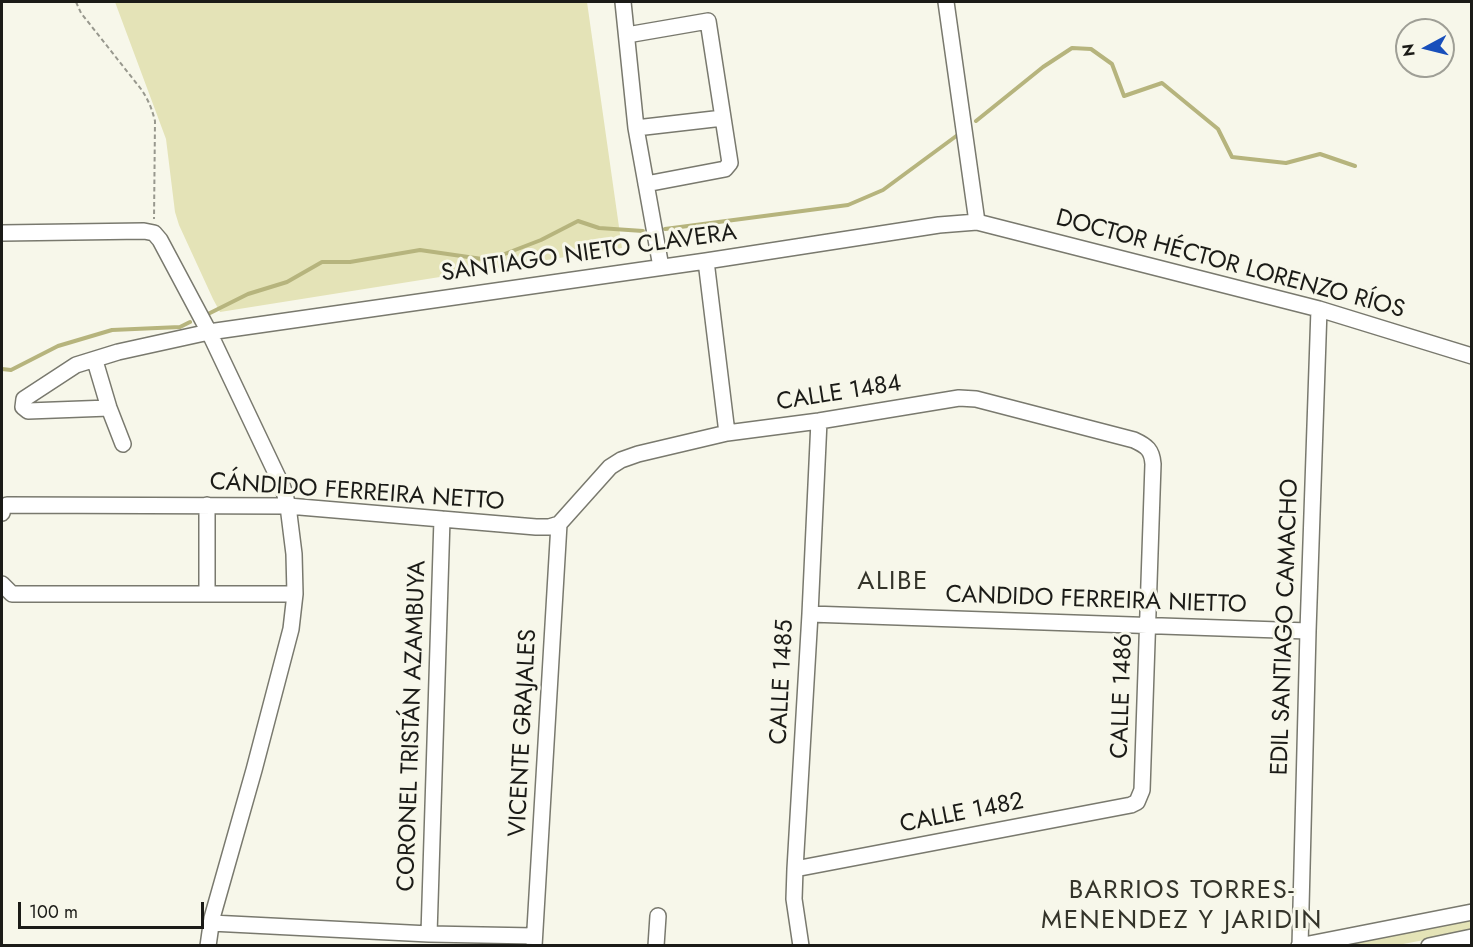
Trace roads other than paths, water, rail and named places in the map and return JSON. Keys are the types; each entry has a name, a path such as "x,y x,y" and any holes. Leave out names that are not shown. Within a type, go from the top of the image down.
{"street":[{"path":"623,2 636,128 661,267"},
{"path":"946,2 976,222"},
{"path":"627,34 708,21 730,163 726,169 646,184"},
{"path":"636,128 723,118"},
{"name":"SANTIAGO NIETO CLAVERA","path":"109,408 28,411 23,407 24,399 76,365 118,352 209,332 706,261 939,225 976,222"},
{"name":"DOCTOR HÉCTOR LORENZO RÍOS","path":"976,222 1319,309 1472,356"},
{"path":"2,233 144,231 154,233 160,240 209,332 283,488 288,506 294,554 291,629 208,945"},
{"path":"706,261 727,434"},
{"name":"EDIL SANTIAGO CAMACHO","path":"1300,945 1319,309"},
{"path":"94,361 123,444"},
{"name":"CALLE 1484","path":"559,524 610,467 638,454 727,434 819,422 959,398 976,399 1134,440 1149,449"},
{"name":"CALLE 1485","path":"801,945 794,899 795,869 819,422"},
{"name":"CALLE 1486","path":"1137,802 1142,790 1148,626 1153,464 1149,449"},
{"path":"207,505 207,594"},
{"name":"CÁNDIDO FERREIRA NETTO","path":"4,509 207,505 288,506 536,527 559,524"},
{"name":"CORONEL TRISTÁN AZAMBUYA","path":"429,934 442,519"},
{"name":"VICENTE GRAJALES","path":"534,940 559,524"},
{"path":"2,584 12,594 294,594"},
{"name":"CANDIDO FERREIRA NIETTO","path":"810,614 1308,631"},
{"name":"CALLE 1482","path":"795,869 1137,802"},
{"path":"1300,945 1472,912"},
{"path":"656,945 658,916"},
{"path":"212,923 534,940"},
{"path":"1429,945 1472,937"}],"waterway":[{"path":"976,121 1043,67 1072,48 1091,49 1112,64 1124,96 1162,83 1218,129 1232,157 1286,163 1320,154 1355,166"},
{"path":"665,229 848,205 883,190 959,134"},
{"path":"206,315 248,294 287,282 322,262 350,262 420,250 489,260 541,240 578,221 599,228 643,231"},
{"path":"2,369 11,370 58,346 112,330 180,327 190,322"}],"district":[{"name":"ALIBE","path":"893,583"},
{"name":"BARRIOS TORRES- MENENDEZ Y JARIDIN","path":"1182,907"}]}
